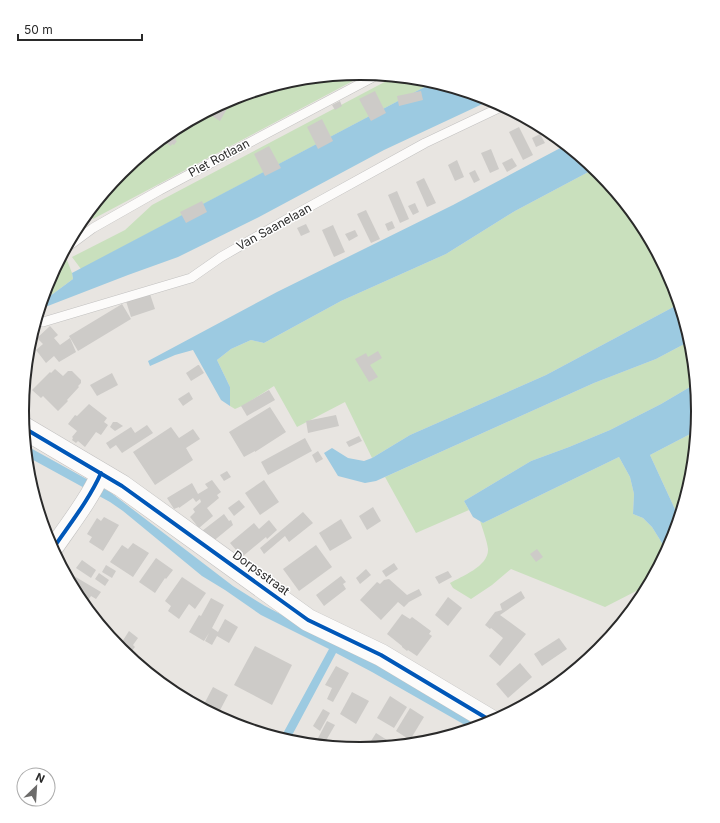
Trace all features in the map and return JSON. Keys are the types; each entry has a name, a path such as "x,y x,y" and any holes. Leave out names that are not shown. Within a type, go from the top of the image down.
{"street":[{"name":"Dorpsstraat","path":"30,432 99,478 122,486 308,620 381,655 486,718"},
{"path":"56,544 86,501 99,478"}],"lane":[{"name":"Piet Rotlaan","path":"77,240 93,228 160,190 367,80"},
{"name":"Van Saanelaan","path":"41,322 191,278 221,257 289,218 425,143 495,110"}],"green space":[{"path":"354,80 93,219 92,217 97,210 126,177 158,149 195,125 233,106 274,92 317,83"},
{"path":"386,81 425,87 81,269 72,257 125,230 152,205"},
{"path":"588,172 623,210 647,246 666,285 674,307 546,375 410,435 372,458 345,402 297,427 274,386 244,405 235,409 230,406 230,387 217,360 231,349 251,340 264,343 341,301 446,254 515,211"},
{"path":"67,260 73,279 50,296 54,285 65,261"},
{"path":"684,344 690,387 661,404 610,430 531,461 464,501 469,510 416,533 385,477 594,383 656,359"},
{"path":"690,434 685,476 676,510 650,455"},
{"path":"619,457 630,477 634,494 633,514 643,518 652,527 663,545 647,577 638,590 605,607 511,569 492,585 471,599 453,588 450,583 474,570 480,565 487,555 488,549 480,521 483,523"}],"water":[{"path":"425,87 446,92 482,104 384,150 259,217 178,257 47,306 50,296 73,279 72,273"},
{"path":"561,148 588,172 515,211 446,254 341,301 264,343 251,340 231,349 217,360 230,387 230,406 221,400 193,350 175,355 150,366 148,361 277,292 453,205"},
{"path":"674,307 684,344 656,359 594,383 376,481 365,483 338,476 324,453 332,448 348,458 364,461 372,458 410,435 546,375"},
{"path":"690,387 690,434 650,455 676,510 663,545 652,527 643,518 633,514 634,494 630,477 619,457 483,523 473,517 464,501 531,461 610,430 661,404"},
{"path":"31,449 110,492 233,586 265,606 380,666 474,722 465,725 336,653 292,735 283,733 329,649 261,615 202,576 110,502 33,460"}],"building":[{"path":"375,91 386,113 371,121 359,99"},
{"path":"421,91 423,100 399,106 397,96"},
{"path":"340,101 342,106 335,110 332,105"},
{"path":"227,109 220,121 212,116"},
{"path":"322,119 333,141 318,149 307,127"},
{"path":"519,127 533,155 523,160 509,132"},
{"path":"540,134 545,143 536,147 532,138"},
{"path":"178,135 175,140 177,141 171,146 166,143"},
{"path":"269,146 281,168 265,176 254,154"},
{"path":"491,149 499,169 490,173 481,153"},
{"path":"512,158 517,166 507,172 502,163"},
{"path":"457,160 464,177 455,181 448,165"},
{"path":"475,170 480,180 474,183 469,173"},
{"path":"424,178 436,203 427,207 416,182"},
{"path":"397,191 409,219 400,223 388,195"},
{"path":"202,201 207,212 186,223 180,212"},
{"path":"415,203 419,212 413,215 408,206"},
{"path":"366,210 380,239 371,243 357,214"},
{"path":"392,221 395,228 388,231 385,224"},
{"path":"306,224 310,232 301,236 297,228"},
{"path":"333,225 345,252 334,257 322,230"},
{"path":"355,230 358,236 349,241 345,234"},
{"path":"150,294 155,309 131,317 126,301"},
{"path":"122,304 131,319 78,351 69,336"},
{"path":"50,326 58,335 54,338 60,345 70,338 76,352 59,362 54,356 46,363 36,350 43,344 37,338"},
{"path":"378,351 382,358 370,365 378,377 369,382 355,359 366,353 368,357"},
{"path":"198,365 204,373 191,381 186,373"},
{"path":"55,369 63,376 68,371 72,371 81,380 81,383 78,386 79,387 58,411 43,396 41,398 32,390"},
{"path":"112,373 118,385 97,396 90,385"},
{"path":"269,390 275,400 247,416 241,406"},
{"path":"189,392 193,399 183,406 178,399"},
{"path":"89,404 107,418 104,422 108,425 101,435 96,432 85,447 78,441 76,443 72,440 72,437 77,431 68,424 75,415 77,416"},
{"path":"270,407 286,432 255,452 244,457 229,432"},
{"path":"336,415 339,426 308,433 306,421"},
{"path":"113,422 117,422 123,426 115,431 110,427"},
{"path":"147,425 153,433 122,453 116,445 110,449 106,443 131,427 135,433"},
{"path":"171,427 179,438 193,429 200,439 186,448 193,460 155,485 133,452"},
{"path":"359,436 362,441 349,447 346,442"},
{"path":"305,438 312,451 268,475 261,462"},
{"path":"318,451 323,459 316,463 312,455"},
{"path":"227,471 231,477 224,481 220,475"},
{"path":"212,480 221,492 217,495 219,498 207,508 213,516 199,528 190,517 195,512 193,509 201,502 200,499 196,502 193,498 179,508 174,509 167,498 192,483 198,494 208,488 205,484"},
{"path":"264,480 279,502 260,515 245,493"},
{"path":"239,500 245,507 234,516 228,508"},
{"path":"373,507 381,521 367,530 359,516"},
{"path":"303,512 313,523 289,542 285,536 264,554 260,548"},
{"path":"224,514 229,521 231,520 233,525 211,543 202,531"},
{"path":"104,517 119,525 103,551 89,542 92,537 87,534 97,518 101,521"},
{"path":"341,519 352,538 330,551 319,533"},
{"path":"269,520 277,530 242,557 230,543 254,523 259,529"},
{"path":"133,543 149,553 133,577 110,562 122,545 128,549"},
{"path":"316,545 332,567 299,591 283,569"},
{"path":"537,549 543,557 536,562 530,554"},
{"path":"156,558 173,570 166,579 165,578 155,593 139,582"},
{"path":"82,560 96,570 91,578 76,568"},
{"path":"394,563 398,569 386,577 382,571"},
{"path":"106,565 116,571 112,578 102,572"},
{"path":"366,569 371,575 360,584 356,578"},
{"path":"448,571 452,577 439,584 435,577"},
{"path":"99,573 109,580 105,586 95,579"},
{"path":"74,576 101,592 96,599 91,596 88,600 73,577"},
{"path":"341,576 346,582 343,584 346,589 324,606 316,595"},
{"path":"182,577 206,593 195,609 189,604 179,619 168,611 171,606 165,601"},
{"path":"389,579 407,595 419,589 422,595 409,602 404,607 398,602 381,620 360,600 377,582 380,584 384,580"},
{"path":"521,591 525,598 500,615 526,634 500,666 489,656 503,638 485,625 495,612 502,610 500,604"},
{"path":"448,597 462,608 448,626 435,615"},
{"path":"211,598 224,605 212,628 218,632 225,619 238,627 229,643 217,636 212,645 205,641 209,633 204,641 189,632 199,615 201,616"},
{"path":"402,614 410,619 412,617 431,631 429,634 432,636 417,656 408,650 407,651 387,634"},
{"path":"129,631 138,638 133,645 135,647 132,651 122,642"},
{"path":"559,638 567,649 542,666 534,654"},
{"path":"255,646 292,665 272,705 234,685"},
{"path":"520,663 532,677 508,698 496,684"},
{"path":"336,666 349,673 333,702 327,699 332,688 325,685"},
{"path":"213,687 228,695 220,711 204,703"},
{"path":"352,692 369,701 356,724 340,714"},
{"path":"390,696 407,707 394,728 377,718"},
{"path":"410,708 424,717 411,739 408,739 396,731"},
{"path":"323,709 330,713 320,731 313,726"},
{"path":"327,721 335,725 326,741 317,740"},
{"path":"376,733 387,740 386,742 370,742"}],"cycle path":[{"path":"30,432 122,486 308,620 381,655 486,718"},
{"path":"57,544 85,503 101,473"}]}
